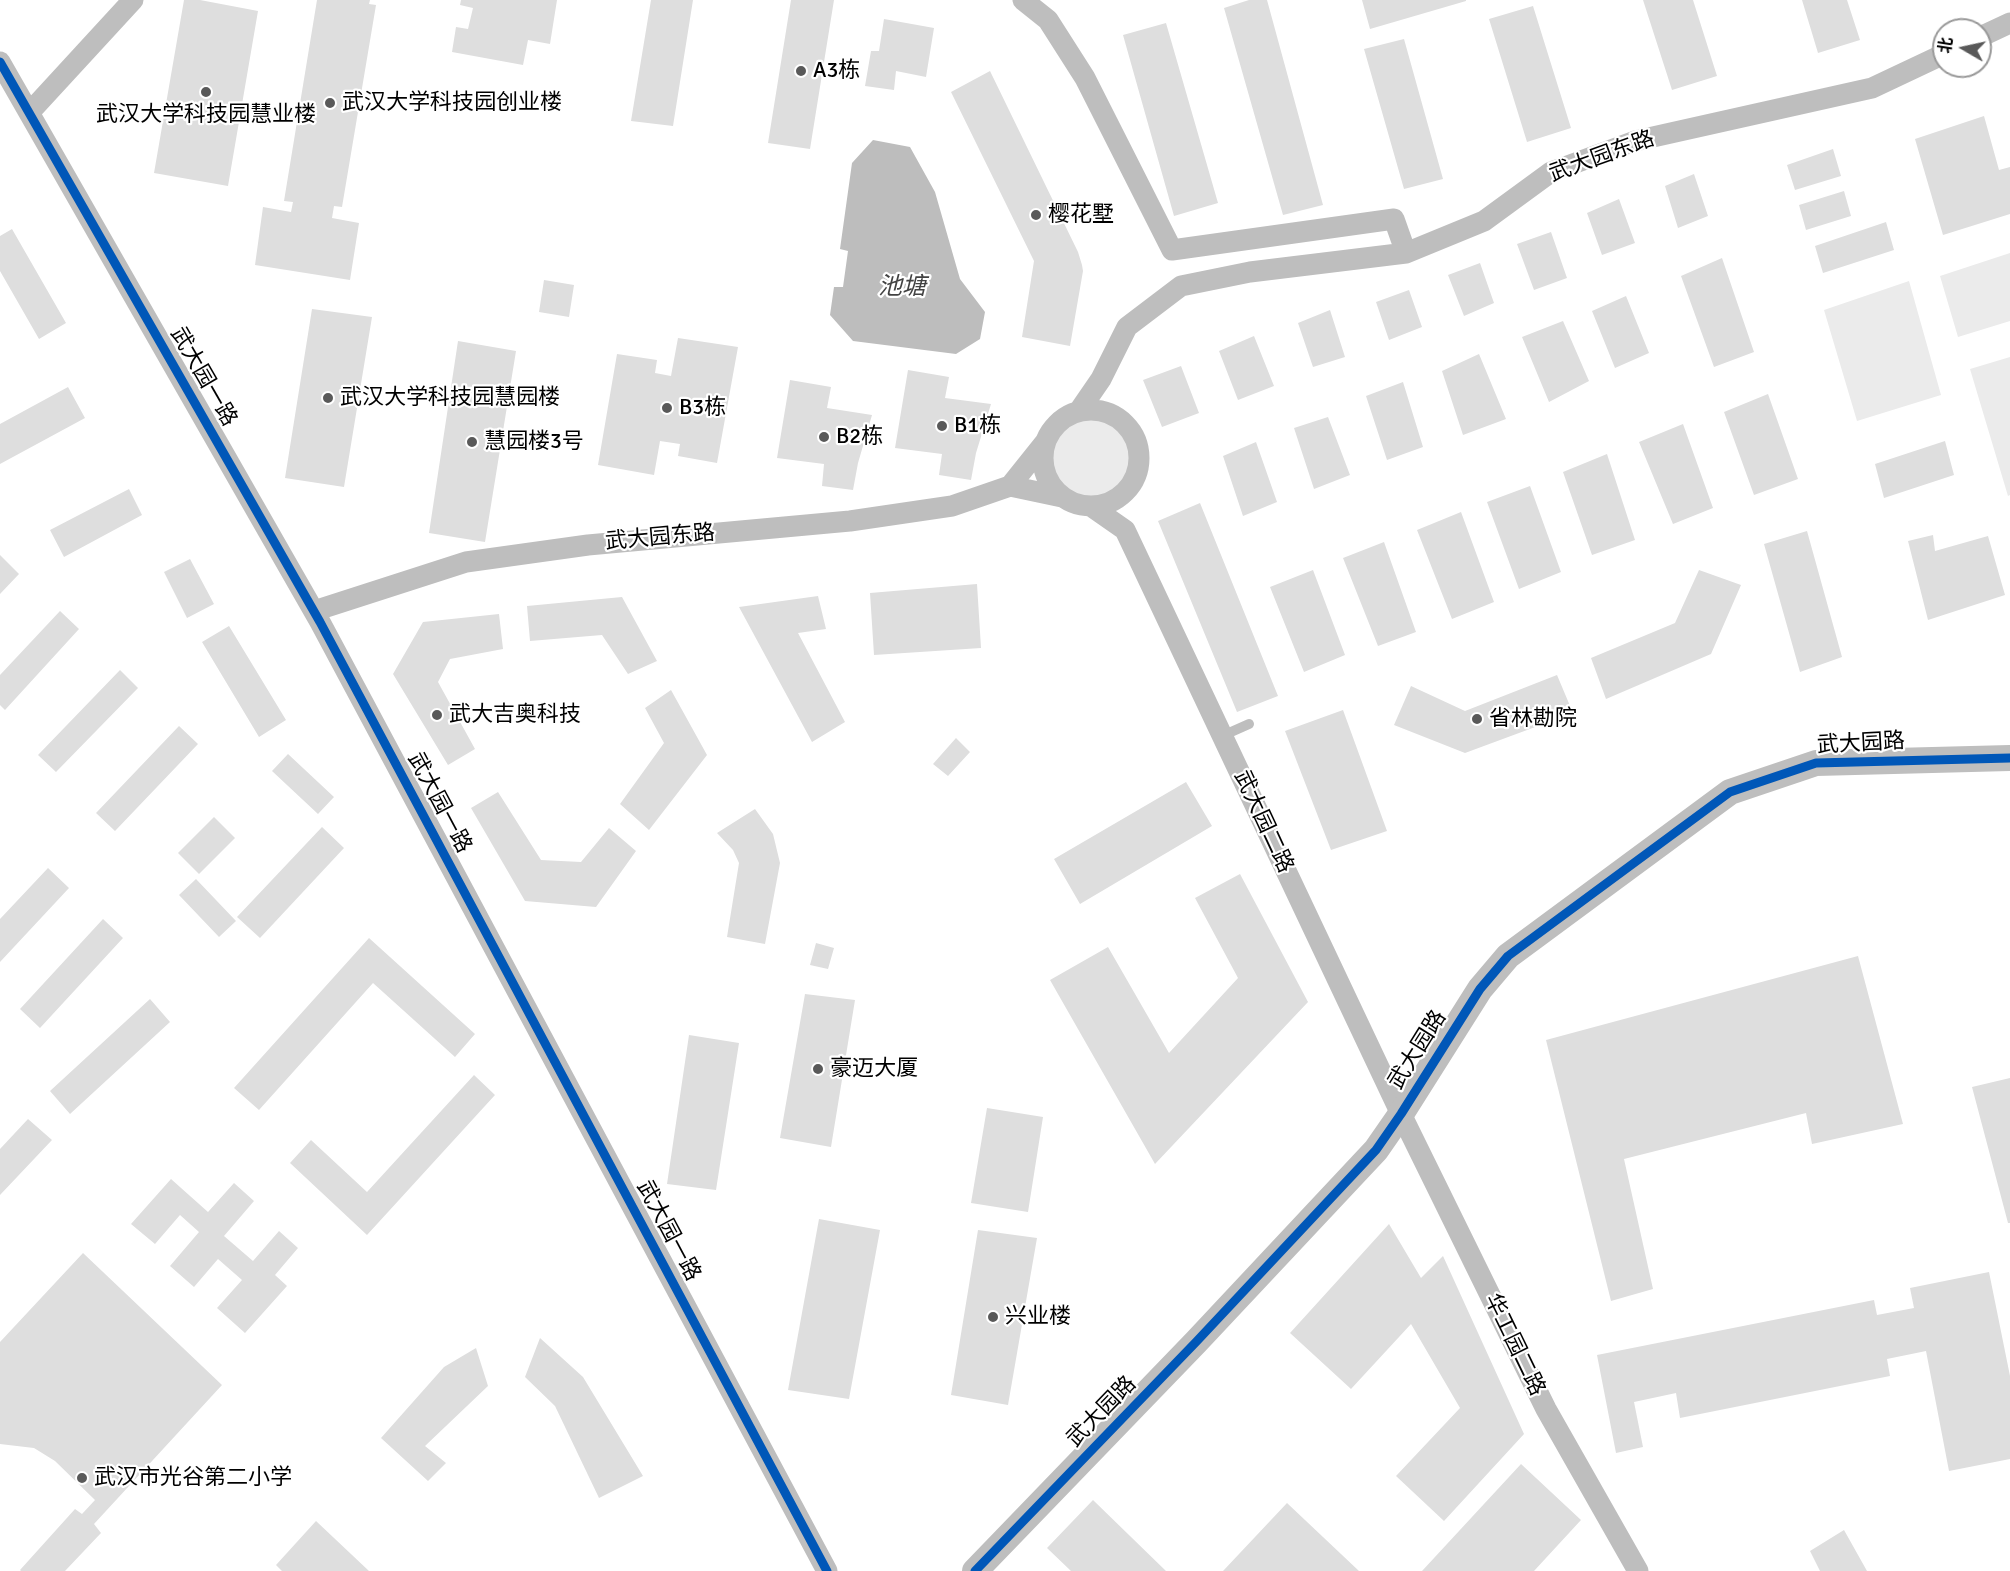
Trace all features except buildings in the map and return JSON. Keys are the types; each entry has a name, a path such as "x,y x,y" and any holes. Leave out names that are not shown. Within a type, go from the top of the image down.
{"street":[{"path":"29,113 133,0"},
{"path":"1023,0 1048,20 1085,78 1172,250 1394,219 1406,253"},
{"path":"1992,31 2010,23"},
{"name":"武大园东路","path":"1079,411 1101,379 1127,327 1181,286 1250,272 1406,253 1484,221 1551,172 1635,141 1872,88 1932,60"},
{"name":"武大园一路","path":"0,62 314,611 827,1571"},
{"path":"1046,441 1042,456 1044,472 1051,486 1062,497 1076,505 1092,507 1108,504 1122,496 1132,483 1139,468 1139,452 1134,436 1101,379"},
{"path":"1062,497 1010,486 1046,441 1053,428 1065,417 1079,411 1095,410 1111,414 1125,423"},
{"path":"1092,507 1125,530 1132,483"},
{"name":"武大园东路","path":"314,611 466,562 588,545 850,521 952,507 1010,486"},
{"name":"武大园二路","path":"1125,530 1401,1114"},
{"name":"武大园路","path":"975,1571 1196,1342 1376,1149 1401,1114 1480,989 1508,956 1730,792 1816,763 2010,758"},
{"name":"华工园二路","path":"1401,1114 1546,1409 1638,1571"}],"lane":[{"path":"1222,736 1249,724"}],"shaded area":[{"path":"2010,253 2010,321 1958,337 1940,276"},
{"path":"1909,281 1941,395 1857,421 1824,310"},
{"path":"2010,357 2010,495 2008,496 1970,369"},
{"path":"1084,418 1110,421 1127,438 1130,451 1128,471 1122,483 1105,496 1082,498 1070,493 1054,477 1050,466 1052,449 1058,435 1073,421"}],"water":[{"name":"池塘","path":"873,140 910,147 935,192 960,279 985,312 980,339 956,354 853,341 830,315 834,287 843,287 848,251 840,249 852,163"}],"cycle path":[{"path":"0,62 320,622 827,1571"},
{"path":"975,1571 1196,1342 1376,1150 1480,989 1508,956 1730,792 1816,763 2010,758"}],"place":[{"name":"A3栋","path":"801,71"},
{"name":"武汉大学科技园慧业楼","path":"206,92"},
{"name":"武汉大学科技园创业楼","path":"330,103"},
{"name":"樱花墅","path":"1036,215"},
{"name":"武汉大学科技园慧园楼","path":"328,398"},
{"name":"B3栋","path":"667,408"},
{"name":"B1栋","path":"942,426"},
{"name":"B2栋","path":"824,437"},
{"name":"慧园楼3号","path":"472,442"},
{"name":"武大吉奥科技","path":"437,715"},
{"name":"省林勘院","path":"1477,719"},
{"name":"豪迈大厦","path":"818,1069"},
{"name":"兴业楼","path":"993,1317"},
{"name":"武汉市光谷第二小学","path":"82,1478"}]}
